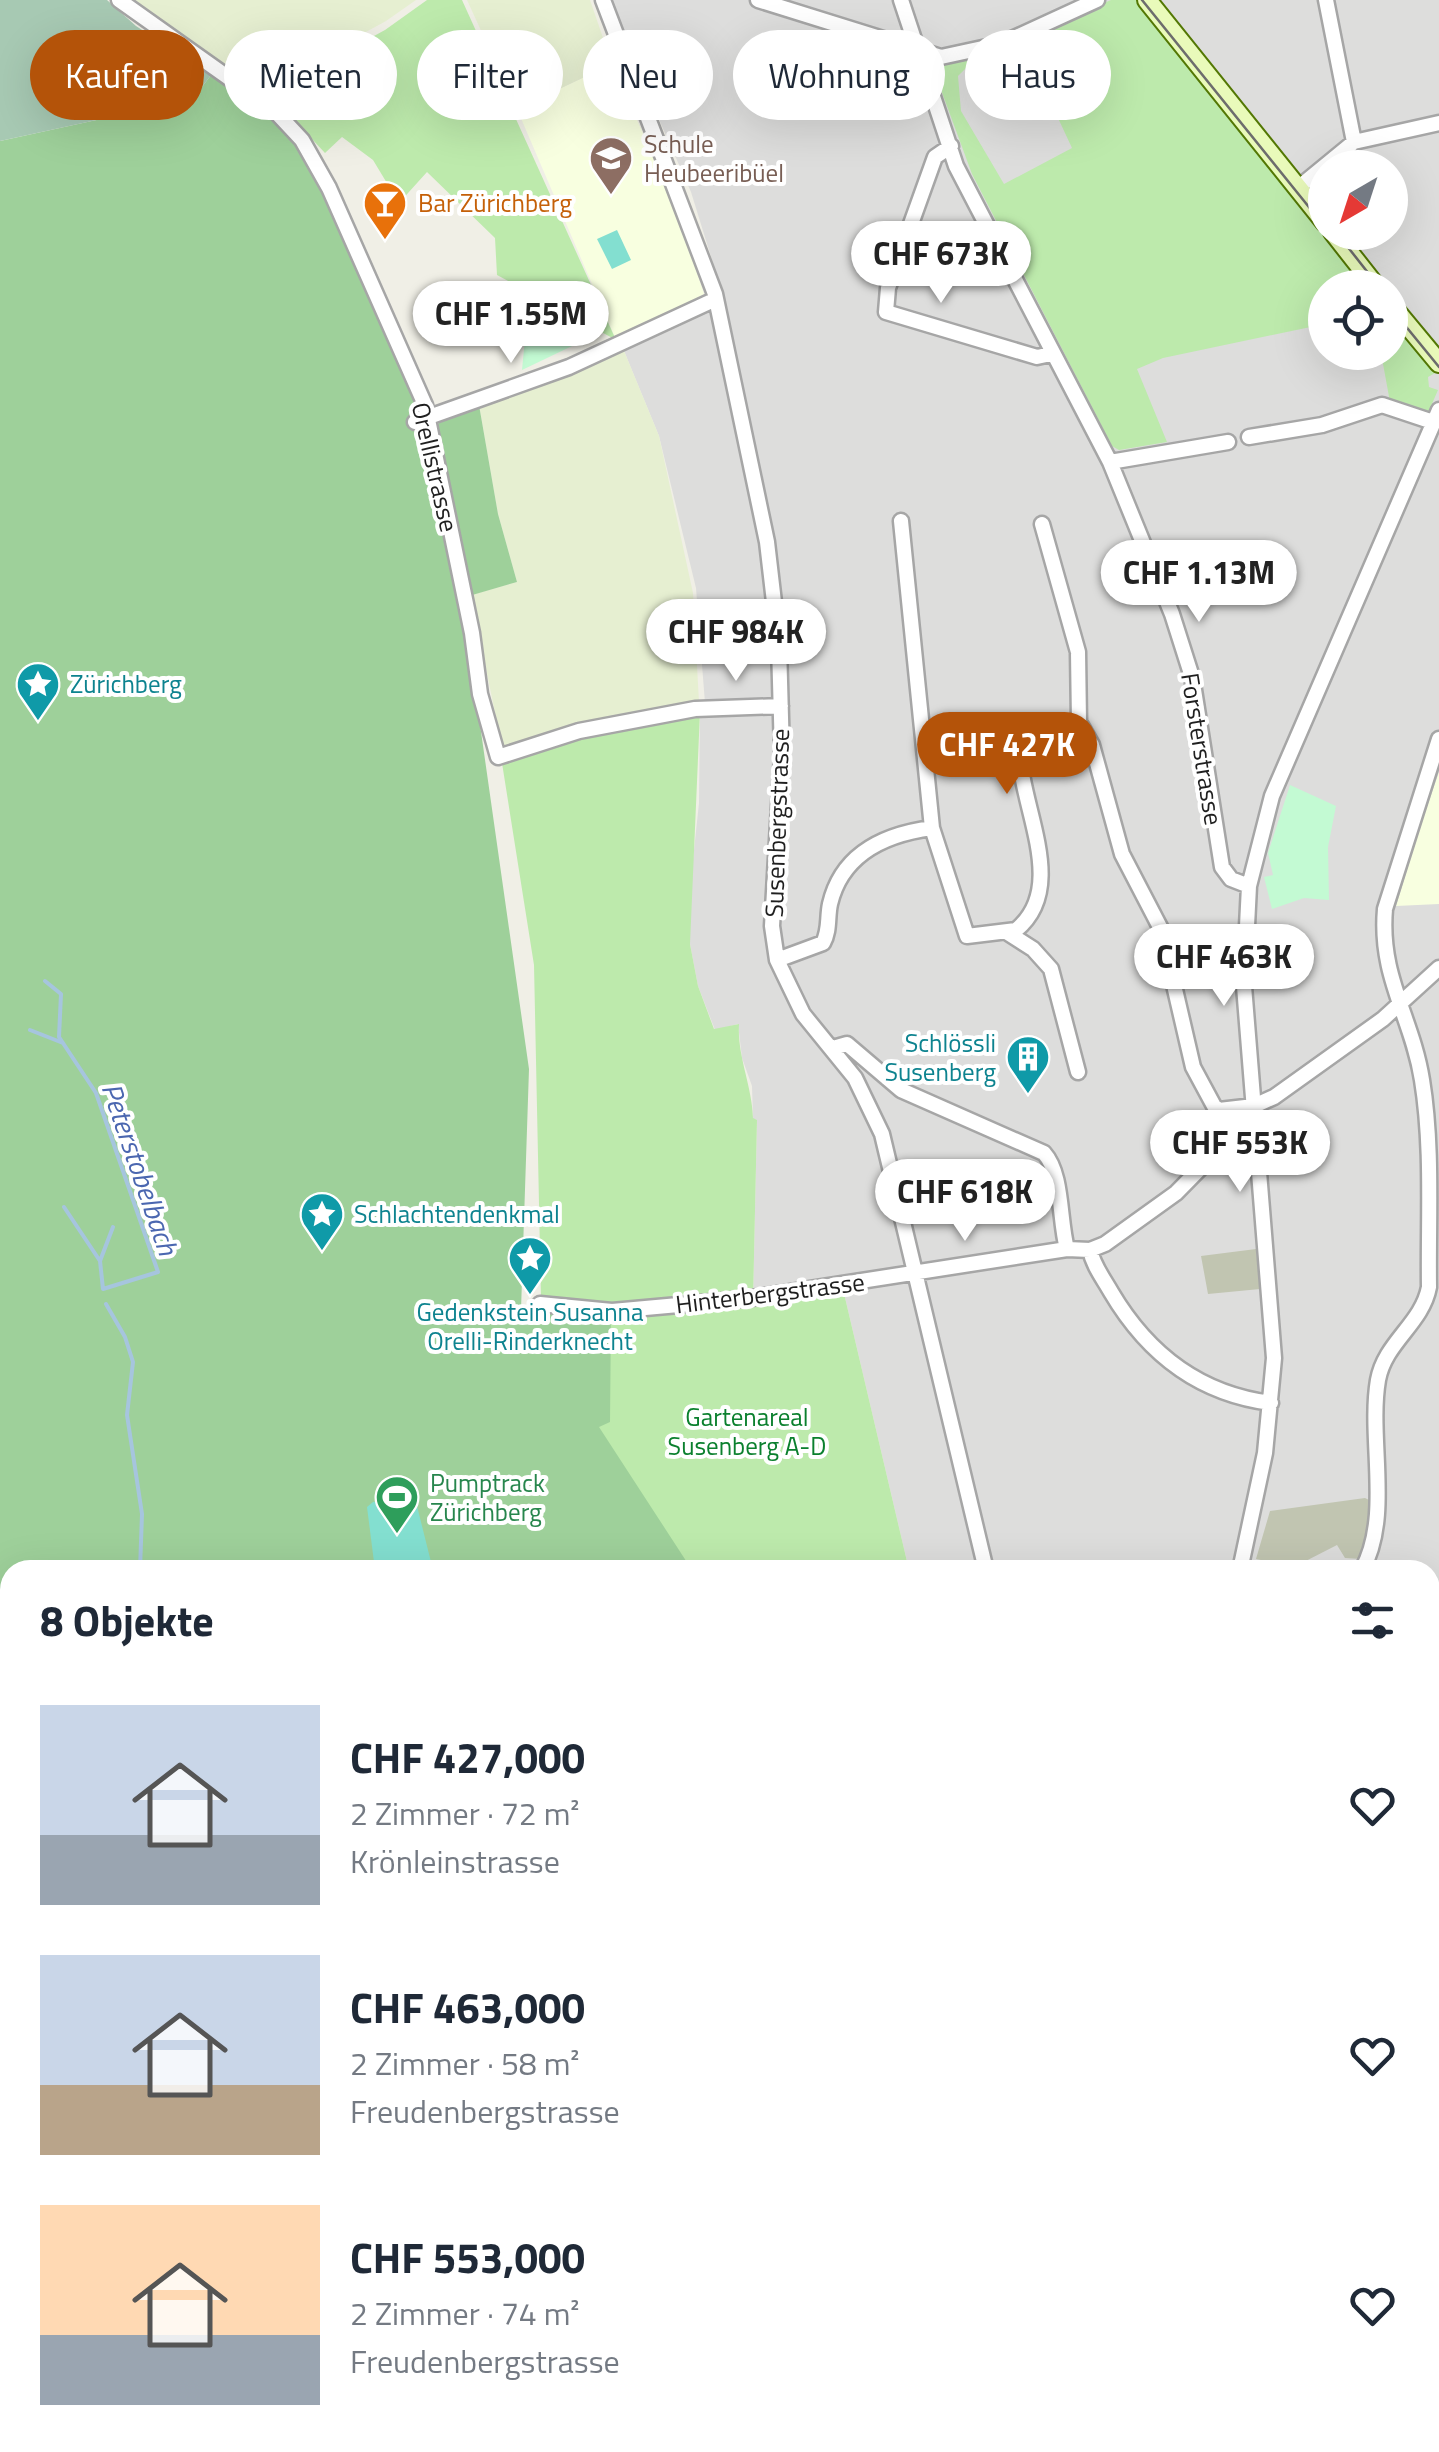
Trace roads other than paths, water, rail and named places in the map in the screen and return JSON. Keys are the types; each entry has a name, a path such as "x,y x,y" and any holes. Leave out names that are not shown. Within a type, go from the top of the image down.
{"street":[{"name":"Orellistrasse","path":"119,0 260,98 302,140 329,188 422,420 480,694 498,757 579,731 681,712 781,706"},
{"name":"Susenbergstrasse","path":"603,0 634,90 695,231 716,299 770,560 781,706 772,926 777,960 803,1014 834,1048 863,1090 882,1134 984,1560"},
{"path":"758,0 849,30"},
{"name":"Forsterstrasse","path":"902,0 911,30"},
{"path":"945,56 976,51 1097,0"},
{"path":"1146,0 1308,201"},
{"path":"1326,0 1354,142"},
{"name":"Forsterstrasse","path":"941,120 1051,354 1110,462 1188,661 1222,866 1231,879 1249,886"},
{"path":"1298,188 1354,142 1439,124"},
{"path":"950,146 936,157 888,288 886,312 1038,357 1051,354"},
{"path":"1347,250 1363,270"},
{"path":"422,420 569,367 716,299"},
{"path":"1408,325 1439,362"},
{"path":"1242,1560 1266,1454 1273,1317 1243,951 1249,886 1272,796 1436,416 1382,405 1322,425 1249,437"},
{"path":"1110,462 1228,442"},
{"path":"901,521 932,828 966,934 972,937 1008,933 1026,922 1037,894 1034,816 1020,750 1040,726 1080,722"},
{"path":"1042,524 1054,545 1078,652 1080,722 1092,746 1122,854 1161,929 1199,1081 1216,1109 1254,1106 1274,1097 1398,1005 1439,968"},
{"path":"1366,1560 1373,1544 1378,1380 1388,1352 1423,1308 1429,1288 1422,1080 1384,951 1385,909 1439,740"},
{"path":"777,960 823,943 836,889 871,846 889,835 932,828"},
{"path":"1008,933 1033,949 1051,969 1078,1072"},
{"path":"834,1048 847,1044 900,1090 1044,1153 1055,1171 1059,1218 1067,1249"},
{"path":"1257,1134 1230,1138 1176,1193 1090,1250 1122,1310 1177,1369 1218,1392 1271,1403"},
{"name":"Hinterbergstrasse","path":"540,1304 589,1310 653,1308 916,1274 1067,1249 1090,1250"}],"waterway":[{"name":"Peterstobelbach","path":"45,981 61,994 59,1037 96,1093 158,1272 103,1289 100,1261 113,1227"},
{"path":"30,1030 63,1043"},
{"path":"64,1207 100,1261"},
{"name":"Peterstobelbach","path":"106,1304 125,1337 133,1362 127,1415 142,1514 140,1560"}],"tram line":[{"path":"1142,0 1308,206"},
{"path":"1350,250 1366,270"},
{"path":"1408,329 1439,367"}],"place":[{"name":"Schule Heubeeribüel","path":"611,196"},
{"name":"Bar Zürichberg","path":"385,241"},
{"name":"Zürichberg","path":"38,722"},
{"name":"Schlössli Susenberg","path":"1028,1095"},
{"name":"Schlachtendenkmal","path":"322,1252"},
{"name":"Gedenkstein Susanna Orelli-Rinderknecht","path":"530,1296"},
{"name":"Pumptrack Zürichberg","path":"397,1535"}],"park label":[{"name":"Gartenareal Susenberg A-D","path":"747,1432"}]}
